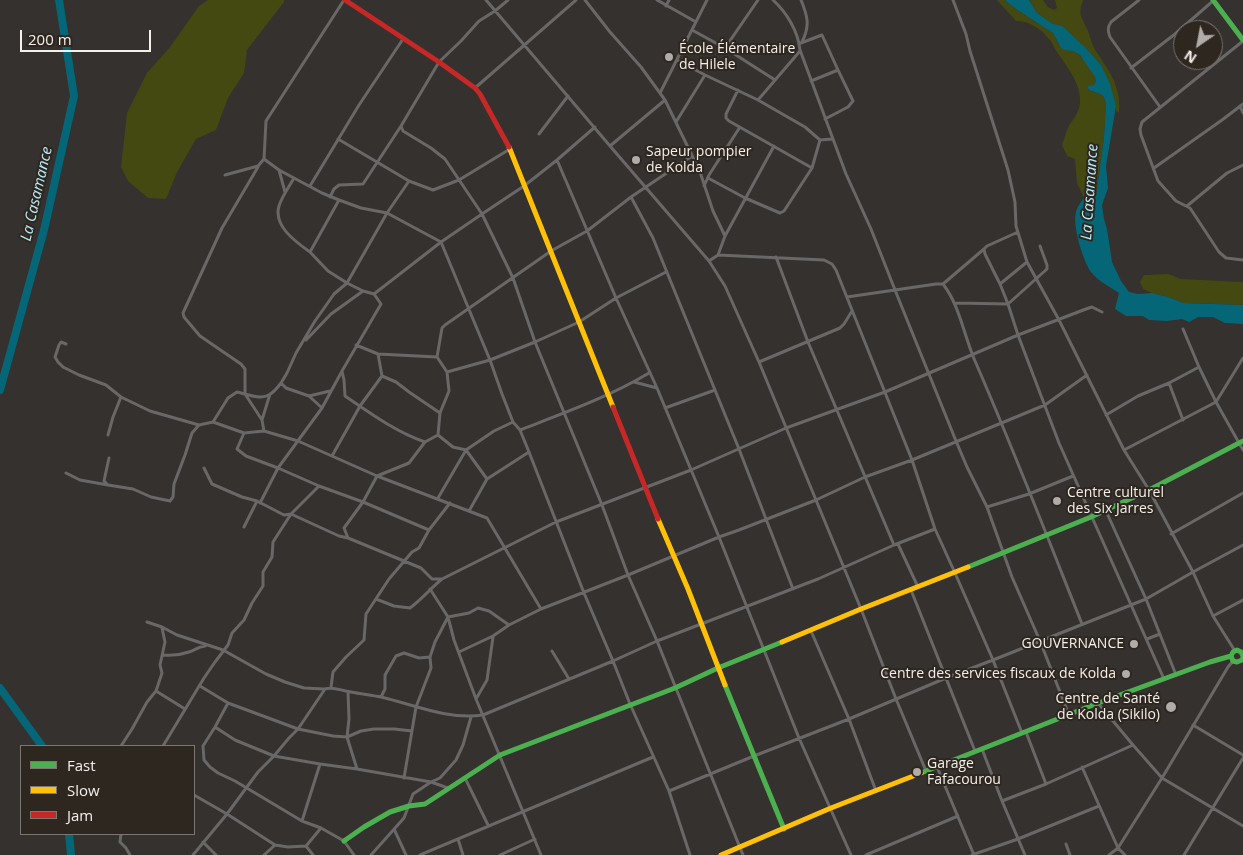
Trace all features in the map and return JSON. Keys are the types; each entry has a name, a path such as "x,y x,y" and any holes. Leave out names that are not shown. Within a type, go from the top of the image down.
{"street":[{"path":"264,431 262,420 245,394 245,369 241,364 200,336 184,317 183,313 222,228 264,159 266,121 345,0 474,88 480,94 510,150 628,443 644,488 674,556 784,829"},
{"path":"486,0 709,260 725,286 759,362 844,567 926,771"},
{"path":"330,197 334,189 339,186 363,184 401,126 438,62 479,21 508,0"},
{"path":"474,88 576,0"},
{"path":"585,0 641,67 665,100 700,172 713,211 725,236"},
{"path":"656,0 696,22"},
{"path":"666,6 669,0"},
{"path":"660,93 707,0"},
{"path":"725,48 758,0"},
{"path":"773,0 787,18 799,39 800,50 832,139 871,229 967,468 987,507 1012,577 1069,714"},
{"path":"758,100 800,50 808,22 801,0"},
{"path":"721,855 831,808 1069,714 1210,662 1232,659 1237,662 1242,656 1235,651 1213,616 1192,572 1124,450 1059,320 1027,262 1016,226 1015,202 1008,170 966,34 953,0"},
{"path":"1139,0 1111,22 1108,26 1110,37 1160,107"},
{"path":"1131,68 1175,34 1214,0 1243,41 1142,122 1140,129 1158,181 1176,201 1190,208 1218,252 1226,258 1243,260"},
{"path":"692,30 725,48 775,80"},
{"path":"802,43 822,34 853,101 848,107 825,119"},
{"path":"310,186 403,39"},
{"path":"677,60 706,76 758,100 805,127 820,140 832,139"},
{"path":"811,81 838,70"},
{"path":"676,122 706,76"},
{"path":"738,90 726,114 726,118 812,168"},
{"path":"539,134 568,96"},
{"path":"610,146 665,100"},
{"path":"1154,168 1242,105 1243,113"},
{"path":"401,126 403,131 445,158 482,214 513,278 535,342 743,855"},
{"path":"374,294 441,242 524,186 595,127"},
{"path":"704,186 740,127"},
{"path":"338,139 410,181 433,190 459,180 510,150"},
{"path":"708,178 780,214 784,211 812,168 820,140"},
{"path":"718,255 725,236 774,146"},
{"path":"438,435 440,413 450,392 446,372 437,357 442,328 551,251 587,231 631,197 692,156"},
{"path":"264,159 279,170 330,197 361,208 387,212 441,242 490,360 513,422 520,430 584,593 668,791 690,855"},
{"path":"556,160 657,388 800,738 851,855"},
{"path":"1186,206 1227,173 1243,165"},
{"path":"225,175 258,166"},
{"path":"279,170 285,193"},
{"path":"244,527 278,468 322,408 381,304 374,294 347,283 328,271 310,252 292,239 278,220 278,207 294,178"},
{"path":"213,422 228,398 237,392 264,397 281,383 302,344 334,294 347,283 387,212 410,181"},
{"path":"631,197 652,238 715,390 793,589"},
{"path":"310,252 339,200"},
{"path":"847,296 943,284 987,246 1018,232"},
{"path":"955,303 1008,304 1045,271 1047,265 1040,246"},
{"path":"984,249 1008,304 1018,335 1073,476 1164,679"},
{"path":"709,260 718,255 824,260 832,264 836,270 912,460 935,529 1046,784"},
{"path":"776,257 808,342 894,545"},
{"path":"1000,284 1027,262"},
{"path":"446,372 490,360 579,322 616,298 666,272"},
{"path":"943,284 955,303 972,355 1002,422 1082,624"},
{"path":"302,344 331,314 363,291"},
{"path":"376,599 394,606 410,608 442,579 556,522 691,470 786,428 930,374 1018,335 1092,307 1102,312"},
{"path":"759,362 840,328 852,311"},
{"path":"1183,328 1216,402 1241,442 1243,450"},
{"path":"66,344 61,342 55,356 62,367 106,385 122,397 150,411 199,425 213,422 244,433 264,431 298,441 377,476 487,518 541,609"},
{"path":"356,346 378,354 437,357"},
{"path":"332,456 360,406 382,376 378,354"},
{"path":"1124,450 1216,402 1243,358"},
{"path":"1106,415 1138,396 1199,367"},
{"path":"342,371 344,396 410,437 425,442"},
{"path":"520,430 608,395 649,372"},
{"path":"459,652 493,636 509,625 541,609 816,500 865,477 912,460 1045,405 1087,375"},
{"path":"382,376 396,382 440,413"},
{"path":"634,382 657,388"},
{"path":"281,383 286,388 308,396 322,408"},
{"path":"1168,383 1183,420"},
{"path":"665,408 715,390"},
{"path":"308,396 331,391"},
{"path":"262,420 270,394"},
{"path":"108,436 113,417 122,397"},
{"path":"438,498 466,450 494,431 513,422"},
{"path":"66,473 80,480 133,489 150,497 170,501 173,497 174,484 192,433 199,425"},
{"path":"244,433 237,449 246,456 429,530"},
{"path":"348,538 344,528 363,502 377,476 409,463 425,442 438,435"},
{"path":"438,435 454,447 466,450 487,479"},
{"path":"344,841 390,812 424,804 500,755 675,688 718,668 861,609 1106,511 1241,442"},
{"path":"470,511 487,479 529,452"},
{"path":"108,485 104,481 109,458"},
{"path":"204,468 212,484 258,502 284,515 291,514 339,536 405,561 420,568 432,579 442,579"},
{"path":"987,507 1029,494 1073,476"},
{"path":"164,745 204,678 228,645 232,633 244,620 263,586 263,572 272,557 273,542 291,514 319,486"},
{"path":"1171,534 1243,493"},
{"path":"331,687 333,672 364,640 366,614 389,579 412,552 419,548 429,530 450,503"},
{"path":"1106,511 1146,599 1176,675"},
{"path":"147,622 177,635 223,650 266,674 304,688 325,689 331,687 447,715 471,717 483,715 657,641 818,579 935,529"},
{"path":"898,544 918,587"},
{"path":"668,791 1132,605 1243,546"},
{"path":"430,589 448,617 454,640 476,699 541,855"},
{"path":"911,590 975,751"},
{"path":"1213,616 1243,600"},
{"path":"448,617 469,613 478,608 489,611 509,625"},
{"path":"404,778 416,707 431,668 430,657 435,642 448,617"},
{"path":"122,745 147,702 156,691 162,673 160,665 165,642 162,627"},
{"path":"811,631 849,718 876,791"},
{"path":"1147,639 1160,634"},
{"path":"476,699 486,680 493,636"},
{"path":"163,655 172,656 192,651 197,647 208,646"},
{"path":"552,651 569,679"},
{"path":"1109,855 1118,848 1162,778 1235,651"},
{"path":"382,698 385,689 385,675 396,656 404,653 419,658 430,657"},
{"path":"200,686 228,704 298,729 347,737 361,731 374,729 412,731"},
{"path":"193,855 258,772 298,729 325,689"},
{"path":"156,691 185,709"},
{"path":"348,692 350,719 347,737 357,769"},
{"path":"1098,703 1162,778 1243,826"},
{"path":"228,704 203,746 204,760 218,773 235,780 302,821 321,828 344,841 354,855"},
{"path":"371,855 404,818 413,794 440,778 456,760 463,745 471,717"},
{"path":"1184,855 1243,756 1193,725"},
{"path":"288,726 288,738"},
{"path":"215,727 235,740 274,756 431,782 448,788"},
{"path":"1002,801 1133,746"},
{"path":"982,748 1025,855"},
{"path":"420,855 653,757"},
{"path":"302,821 320,764"},
{"path":"937,767 973,855 1099,806"},
{"path":"1082,767 1118,848 1126,855"},
{"path":"465,778 488,825"},
{"path":"195,796 275,845 288,847 306,846 321,828"},
{"path":"866,855 958,816"},
{"path":"394,828 406,855"},
{"path":"121,835 120,842 130,855"},
{"path":"458,839 464,855"},
{"path":"500,855 535,839"},
{"path":"203,842 216,855"},
{"path":"1066,844 1070,855"},
{"path":"264,855 275,845"},
{"path":"306,846 313,855"}],"green space":[{"path":"208,0 284,0 284,2 247,50 244,73 228,98 216,130 196,139 177,172 166,199 148,198 128,181 121,167 127,113 147,73 170,47 199,6"},
{"path":"997,0 1005,0 1053,33 1058,44 1081,57 1095,77 1094,85 1087,86 1089,90 1104,97 1106,104 1104,137 1096,196 1093,201 1084,198 1077,183 1075,159 1067,156 1062,145 1067,129 1080,103 1079,90 1074,78 1046,35 1030,24 1016,21"},
{"path":"1029,0 1043,0 1048,7 1054,10 1057,8 1055,0 1083,0 1081,15 1094,48 1109,70 1114,82 1119,100 1119,113 1116,111 1116,106 1101,65 1087,49 1062,27 1053,24 1037,13"},
{"path":"1168,274 1181,279 1243,282 1243,305 1184,303 1143,289 1140,282 1144,275"}],"water":[{"path":"1005,0 1029,0 1037,13 1053,24 1062,26 1101,65 1110,84 1116,106 1106,166 1108,188 1102,205 1112,262 1121,281 1129,292 1138,294 1152,293 1184,303 1243,305 1243,324 1225,323 1213,317 1198,317 1189,322 1182,319 1167,321 1149,320 1143,316 1126,316 1115,309 1119,293 1101,281 1088,267 1077,234 1075,218 1077,208 1084,198 1092,201 1096,196 1104,137 1106,104 1104,97 1089,90 1087,86 1094,85 1095,77 1080,55 1061,48 1053,33"}],"waterway":[{"name":"La Casamance","path":"0,390 44,230 74,96 59,0"},
{"name":"La Casamance","path":"0,688 41,745"},
{"name":"La Casamance","path":"69,835 71,855"}],"traffic: fast":[{"path":"1213,0 1243,40"},
{"path":"968,567 1091,517 1149,490 1243,441"},
{"path":"344,841 390,812 409,806 425,804 500,755 675,688 782,642"},
{"path":"1243,656 1237,650 1231,656 1233,661 1237,662 1242,660 1243,657"},
{"path":"921,773 1098,703 1231,656"},
{"path":"725,685 784,829"}],"traffic: slow":[{"path":"509,147 613,407"},
{"path":"658,519 688,589 725,685"},
{"path":"782,642 968,567"},
{"path":"721,855 831,808 921,773"}],"traffic: jam":[{"path":"345,0 475,88 509,147"},
{"path":"613,407 658,519"}],"place":[{"name":"École Élémentaire de Hilele","path":"669,57"},
{"name":"Sapeur pompier de Kolda","path":"636,160"},
{"name":"Centre culturel des Six Jarres","path":"1057,501"},
{"name":"GOUVERNANCE","path":"1134,644"},
{"name":"Centre des services fiscaux de Kolda","path":"1126,674"},
{"name":"Centre de Santé de Kolda (Sikilo)","path":"1171,707"},
{"name":"Garage Fafacourou","path":"917,772"}]}
